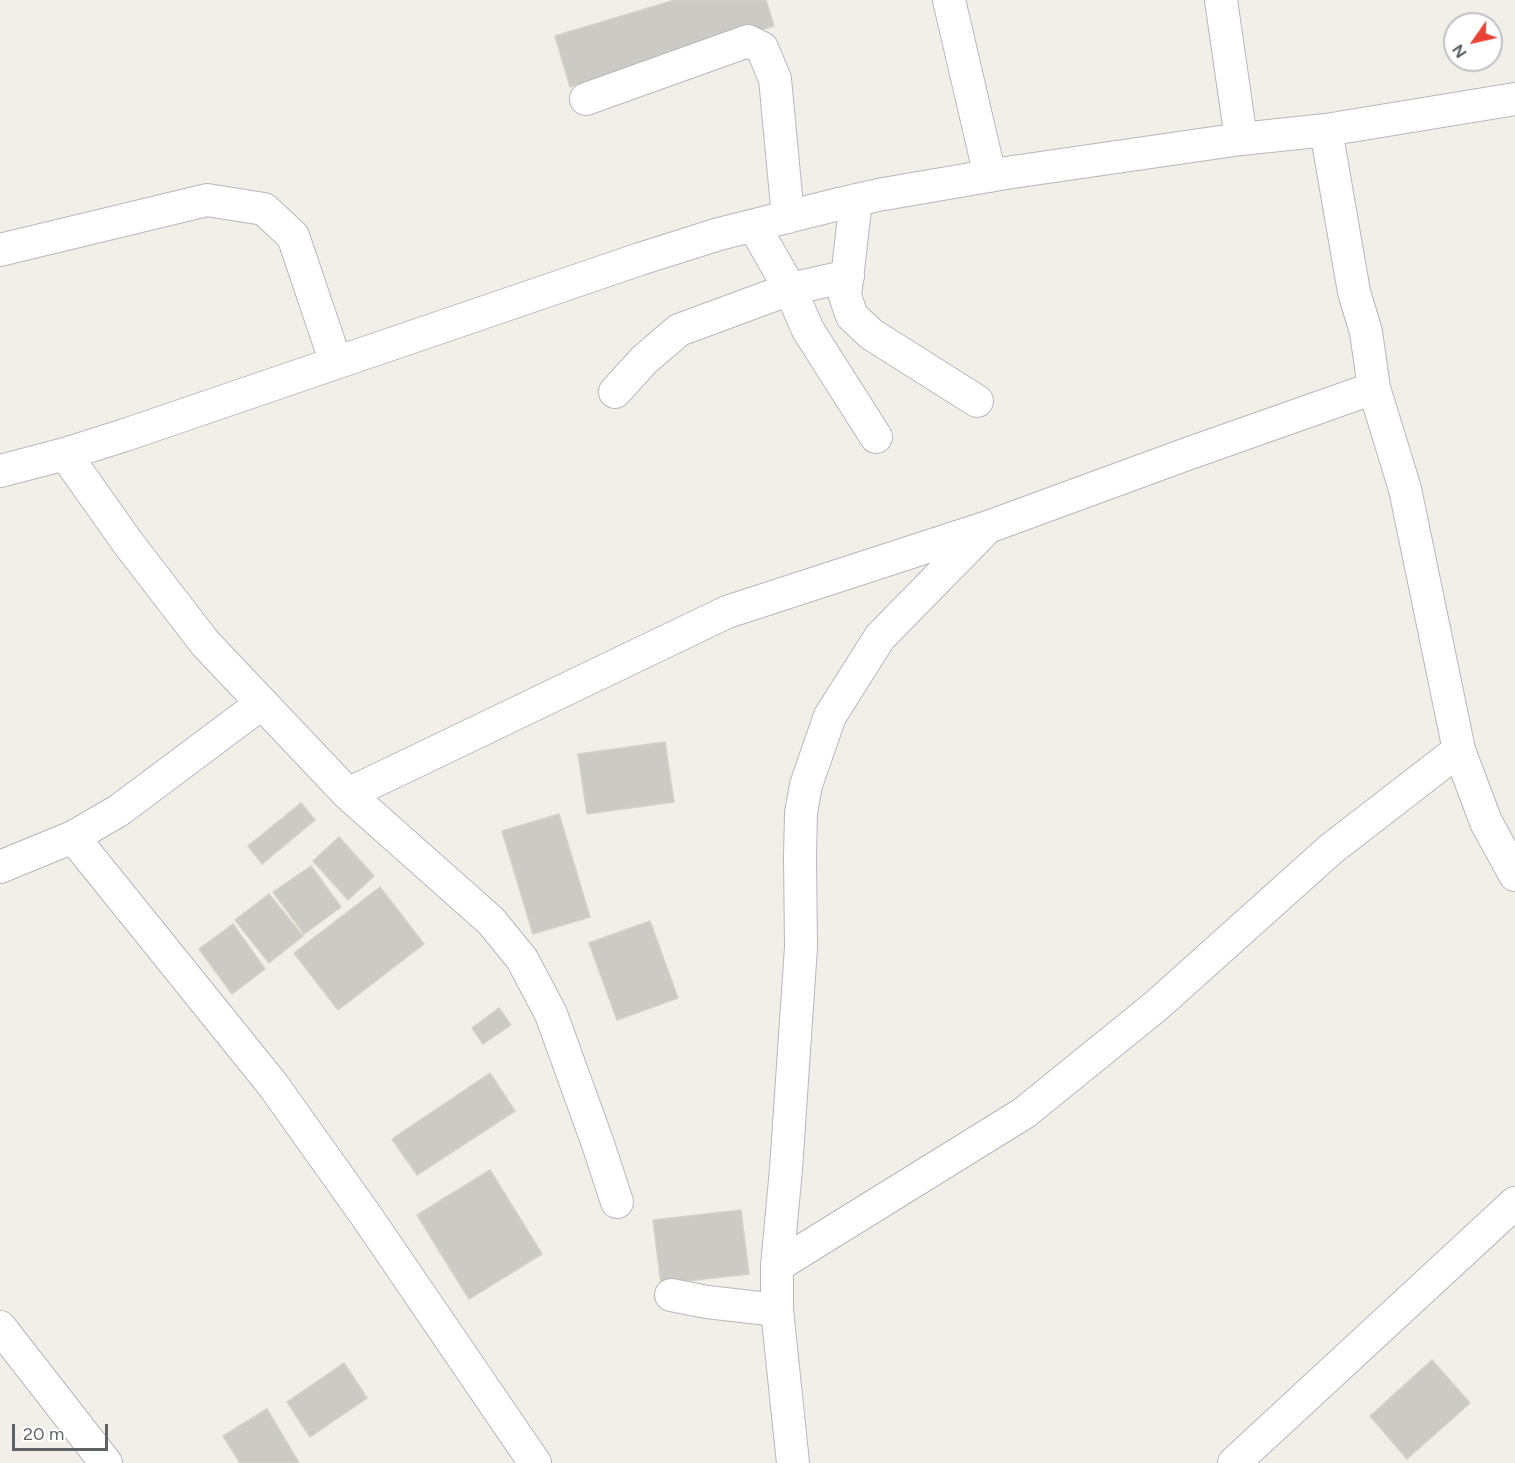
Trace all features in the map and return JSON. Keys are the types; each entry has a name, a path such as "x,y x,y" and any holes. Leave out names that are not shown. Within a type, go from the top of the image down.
{"street":[{"path":"950,0 990,176"},
{"path":"1221,0 1241,140"},
{"path":"586,99 748,41 762,48 775,79 788,217"},
{"path":"0,471 65,454 640,259 856,200 990,176 1326,130 1515,99"},
{"path":"1326,130 1354,292 1366,332 1374,388 1405,489 1459,750 1486,822 1515,875"},
{"path":"0,250 207,200 264,209 292,236 336,363"},
{"path":"856,200 845,296 852,316 871,334 977,401"},
{"path":"754,226 790,289 808,330 876,436"},
{"path":"615,392 644,360 679,330 790,289 848,276"},
{"path":"348,794 727,612 988,527 1374,388"},
{"path":"65,454 128,543 205,643 348,794 491,921 522,959 551,1014 617,1202"},
{"path":"793,1463 777,1310 777,1266 801,947 801,824 806,785 830,716 880,637 988,527"},
{"path":"0,867 73,837 118,811 261,704"},
{"path":"777,1266 1024,1113 1156,1006 1330,849 1459,750"},
{"path":"73,837 273,1084 535,1463"},
{"path":"1234,1463 1515,1203"},
{"path":"671,1295 706,1302 777,1310"},
{"path":"0,1327 106,1463"}],"building":[{"path":"675,0 766,0 774,26 570,87 555,36"},
{"path":"665,742 674,802 587,814 578,754"},
{"path":"301,803 315,820 262,864 248,846"},
{"path":"559,814 590,917 533,934 502,831"},
{"path":"339,837 374,876 348,900 313,861"},
{"path":"311,866 341,907 304,934 273,892"},
{"path":"380,887 424,944 338,1010 294,953"},
{"path":"269,894 303,936 269,963 235,920"},
{"path":"650,921 678,998 617,1020 589,943"},
{"path":"233,924 265,969 232,994 199,949"},
{"path":"499,1008 511,1025 483,1044 472,1028"},
{"path":"490,1073 515,1111 417,1175 392,1139"},
{"path":"490,1170 542,1254 469,1299 417,1215"},
{"path":"741,1210 749,1274 661,1284 653,1220"},
{"path":"1432,1360 1470,1403 1407,1459 1370,1416"},
{"path":"344,1363 367,1398 310,1437 287,1402"},
{"path":"267,1409 299,1463 240,1463 223,1436"}]}
